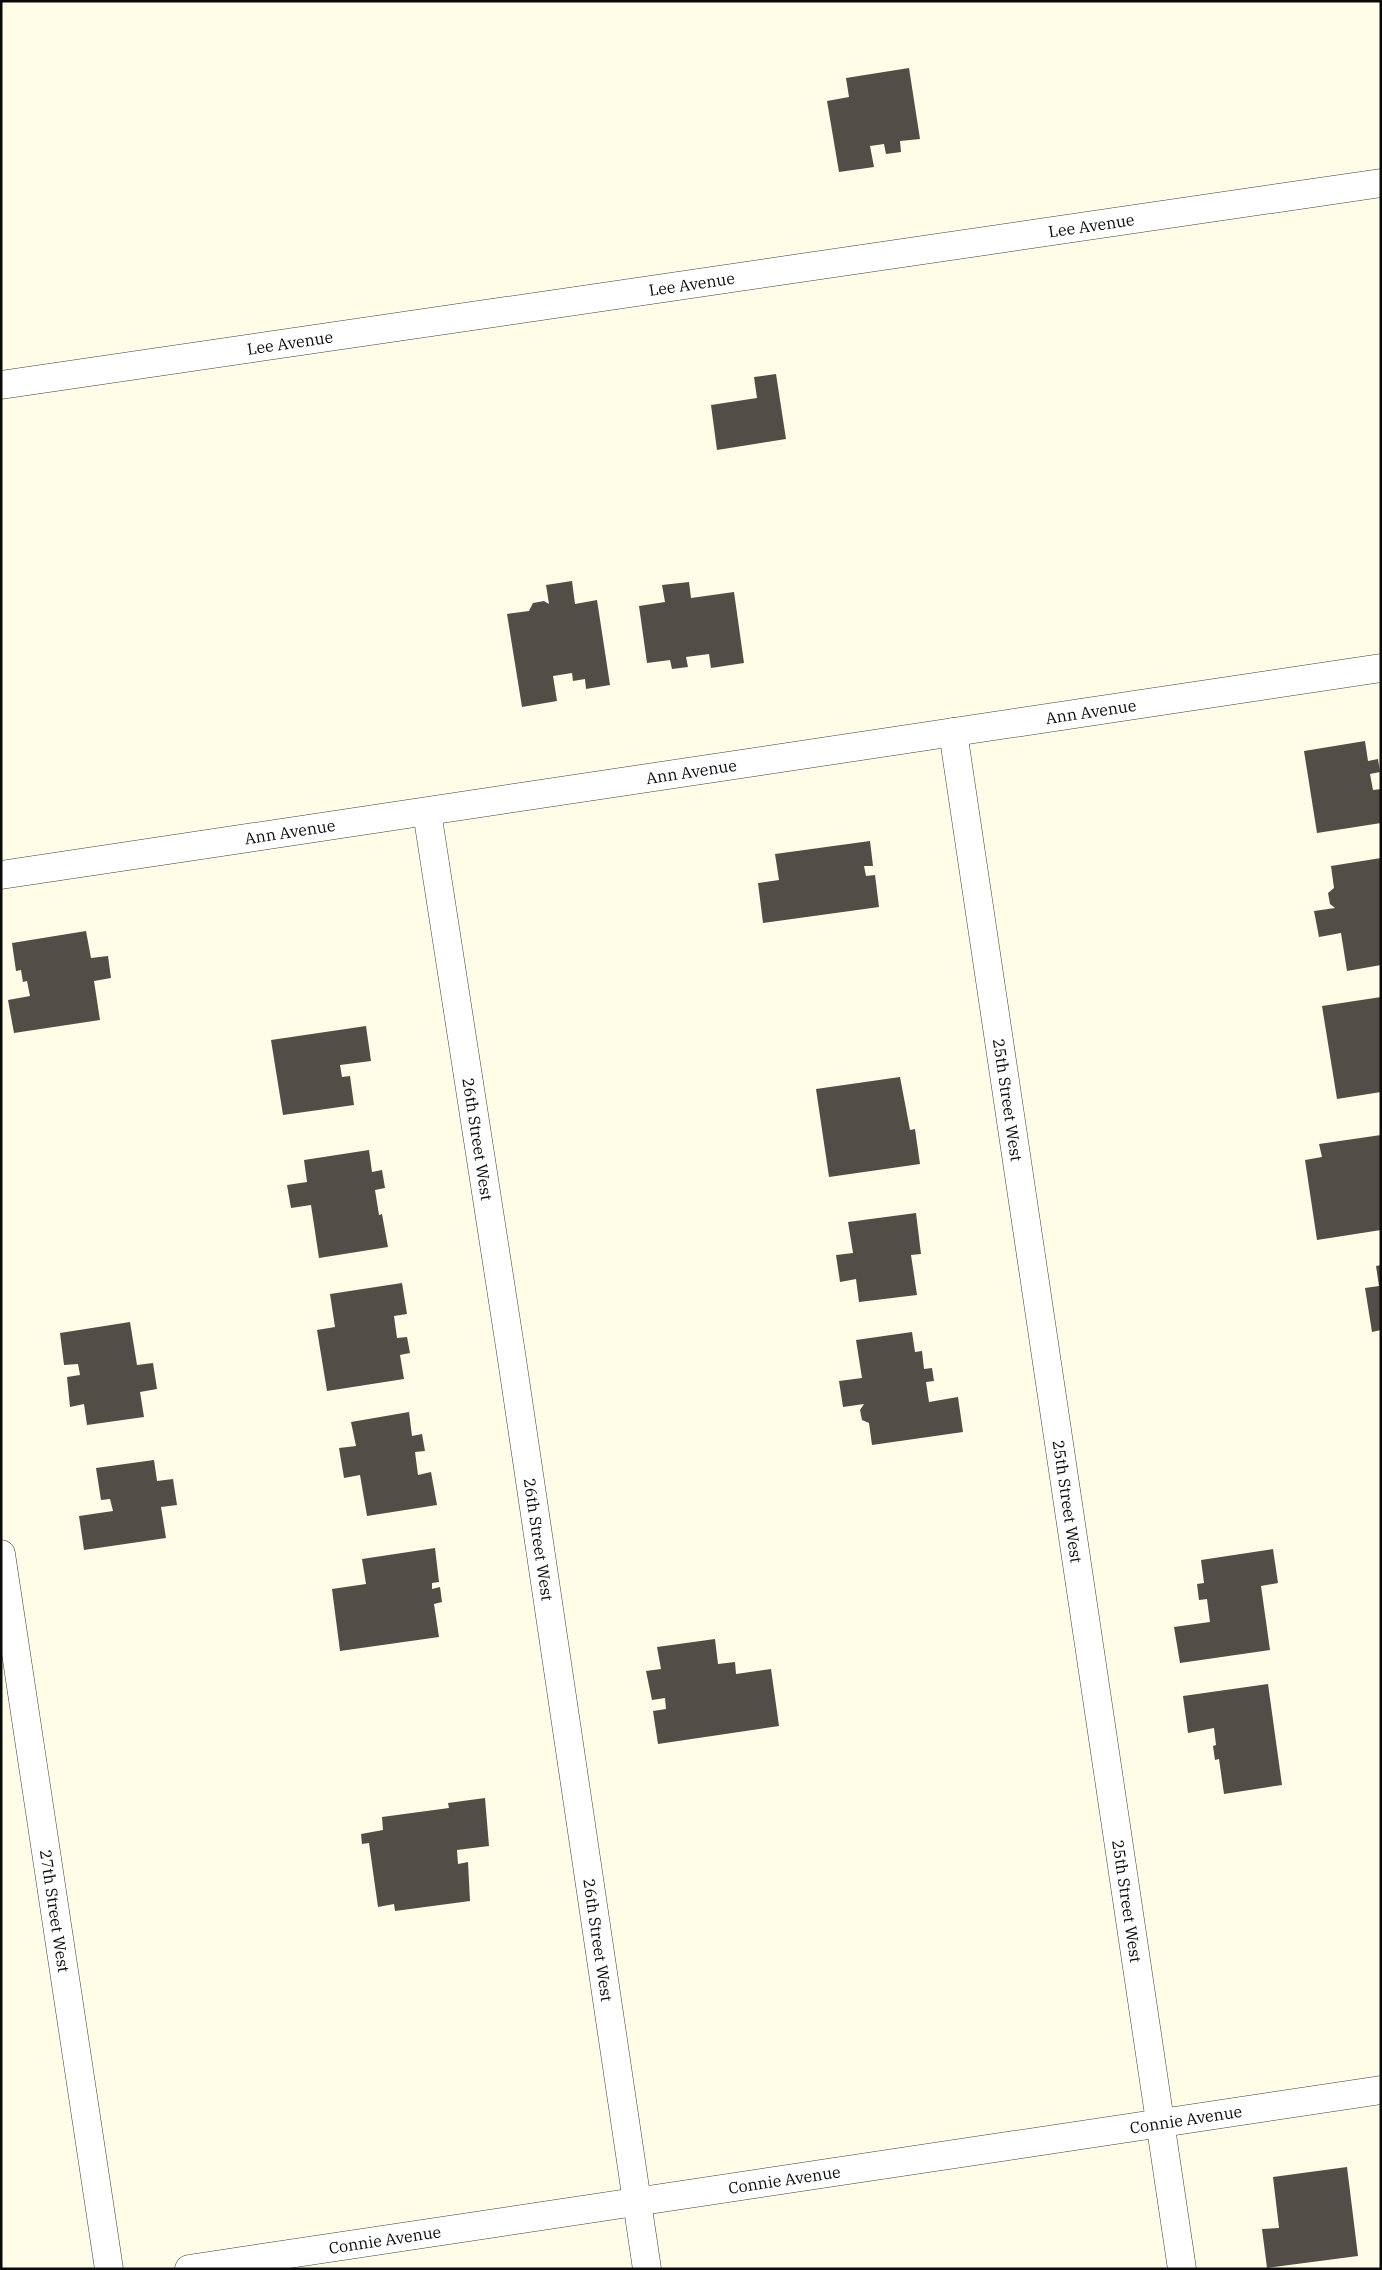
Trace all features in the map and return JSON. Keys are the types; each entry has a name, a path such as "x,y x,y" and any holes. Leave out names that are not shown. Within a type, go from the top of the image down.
{"street":[{"name":"Lee Avenue","path":"1,385 1381,183"},
{"name":"Ann Avenue","path":"1,875 1381,668"},
{"name":"25th Street West","path":"953,732 1182,2269"},
{"name":"26th Street West","path":"426,812 514,1373 647,2269"},
{"name":"27th Street West","path":"1,1554 109,2269"},
{"name":"Connie Avenue","path":"189,2269 1381,2090"}],"building":[{"path":"909,68 920,139 900,141 901,152 886,154 884,144 870,146 874,167 839,172 827,101 849,97 846,78"},
{"path":"776,374 786,439 717,450 711,405 757,398 754,377"},
{"path":"572,581 575,604 597,600 610,685 586,689 585,679 573,681 572,673 553,676 557,701 522,707 507,614 529,611 533,603 544,601 549,604 546,585"},
{"path":"689,582 691,598 734,592 744,663 711,668 709,654 686,657 688,667 672,669 670,660 647,663 639,606 665,602 662,585"},
{"path":"1365,741 1368,761 1378,759 1380,772 1370,774 1373,790 1381,789 1381,823 1317,833 1304,751"},
{"path":"870,841 873,866 864,866 866,876 875,875 879,907 763,923 758,883 779,880 775,854"},
{"path":"1381,858 1381,965 1347,971 1341,933 1319,937 1314,911 1335,908 1330,904 1328,893 1334,888 1331,866"},
{"path":"86,931 91,958 108,956 111,978 94,981 100,1020 14,1033 8,1000 30,996 27,981 23,982 21,970 16,971 12,943"},
{"path":"1381,997 1381,1092 1337,1099 1322,1006"},
{"path":"366,1026 371,1061 340,1065 342,1077 350,1076 354,1105 283,1115 271,1040"},
{"path":"900,1077 910,1130 915,1129 920,1164 829,1177 816,1089"},
{"path":"1381,1135 1381,1230 1317,1240 1305,1160 1322,1157 1319,1144"},
{"path":"369,1150 372,1172 382,1170 385,1188 375,1190 379,1215 382,1214 388,1247 319,1258 311,1205 291,1208 287,1185 307,1182 304,1160"},
{"path":"916,1213 921,1254 911,1255 917,1295 859,1302 856,1279 840,1282 836,1255 853,1253 848,1222"},
{"path":"1381,1265 1381,1330 1372,1332 1365,1288 1379,1286 1376,1266"},
{"path":"402,1283 407,1314 394,1316 397,1338 407,1337 410,1353 400,1355 404,1379 327,1391 317,1330 335,1327 330,1294"},
{"path":"130,1322 137,1365 153,1363 157,1389 140,1392 144,1417 87,1425 84,1404 70,1407 67,1377 80,1375 78,1364 64,1365 60,1333"},
{"path":"912,1332 915,1352 922,1351 924,1369 932,1368 934,1381 926,1382 929,1402 958,1397 963,1432 872,1445 869,1423 862,1420 860,1410 864,1404 843,1407 839,1381 862,1378 856,1340"},
{"path":"409,1412 412,1436 422,1434 425,1451 415,1452 418,1475 431,1472 437,1505 367,1516 360,1475 344,1478 339,1448 356,1446 351,1422"},
{"path":"154,1460 157,1481 173,1479 177,1505 161,1507 166,1538 84,1550 79,1516 113,1511 110,1499 101,1500 96,1468"},
{"path":"435,1548 439,1582 432,1583 432,1589 440,1587 442,1602 434,1604 439,1637 340,1651 332,1589 366,1584 362,1559"},
{"path":"1273,1549 1278,1583 1261,1586 1270,1650 1180,1663 1174,1627 1210,1622 1207,1599 1199,1600 1197,1584 1204,1583 1201,1560"},
{"path":"715,1639 718,1664 735,1662 736,1674 771,1669 779,1726 658,1744 653,1711 666,1709 665,1698 652,1700 646,1671 661,1669 657,1647"},
{"path":"1268,1684 1282,1785 1224,1794 1219,1759 1215,1760 1213,1746 1216,1745 1214,1728 1188,1733 1183,1696"},
{"path":"485,1798 489,1846 457,1850 458,1864 468,1862 470,1901 395,1911 394,1904 378,1907 369,1843 362,1844 361,1834 383,1830 382,1817 449,1808 448,1803"},
{"path":"1347,2167 1358,2256 1267,2268 1262,2229 1279,2228 1273,2177"}]}
